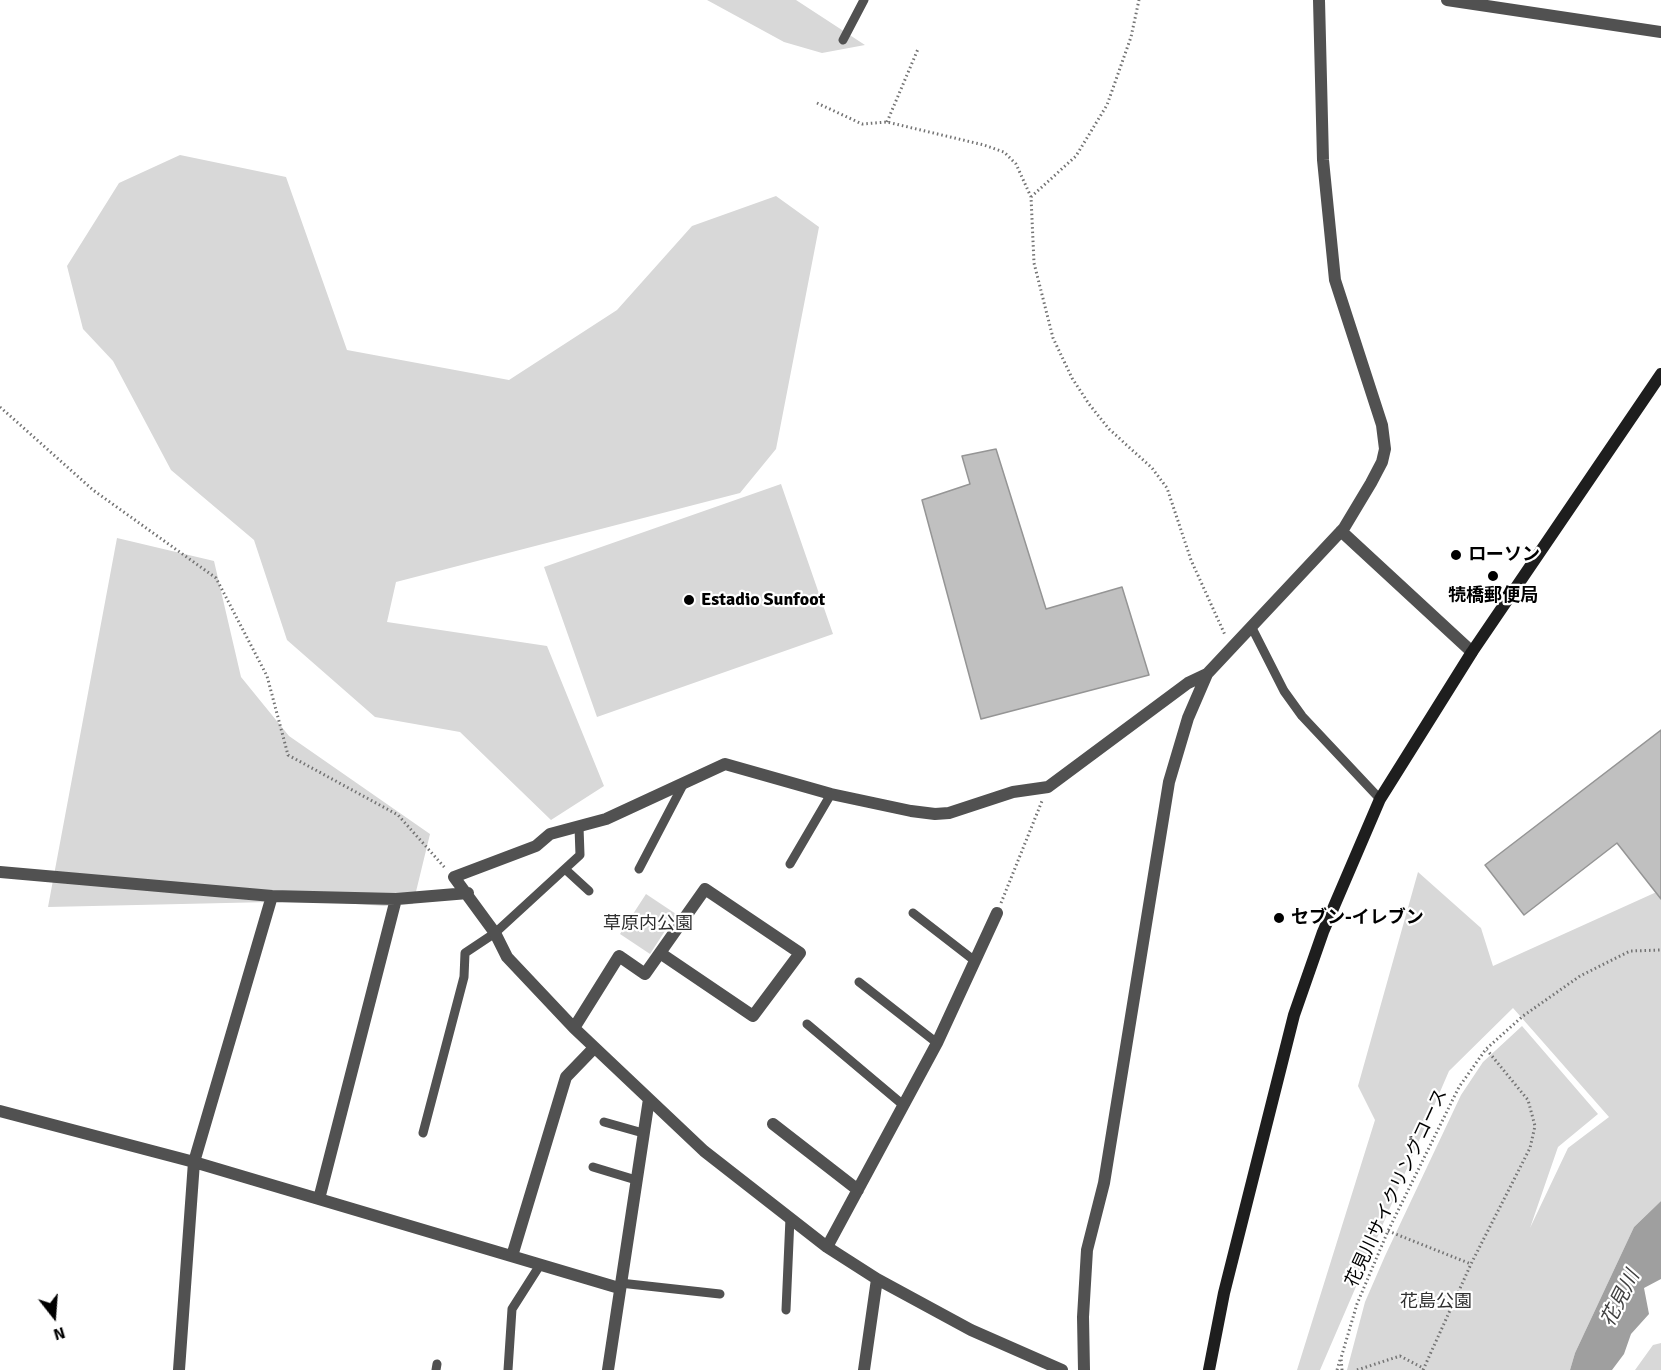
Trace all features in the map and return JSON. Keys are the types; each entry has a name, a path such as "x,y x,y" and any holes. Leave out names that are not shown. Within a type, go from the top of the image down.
{"street":[{"path":"1084,1370 1083,1317 1087,1250 1104,1183 1169,782 1188,718 1207,674 1341,531 1382,462 1384,449 1382,425 1335,280 1323,160 1320,0"},
{"path":"1446,0 1661,32"},
{"path":"1209,1370 1224,1293 1294,1015 1323,932 1380,799 1472,652 1661,374"},
{"path":"1341,531 1472,652"},
{"path":"1062,1370 971,1330 877,1279 827,1247 704,1151 594,1048 507,957 495,933 468,893 454,877 536,846 550,834 606,819 725,764 831,794 935,814 949,813 1013,792 1048,787 1188,683 1207,674"},
{"path":"0,872 272,896 396,899 468,893"},
{"path":"574,1028 620,956 645,974 705,889 800,953 753,1016 660,953"},
{"path":"179,1370 194,1162 272,896"},
{"path":"319,1199 396,899"},
{"path":"827,1247 902,1104 937,1043 997,913"},
{"path":"512,1256 566,1077 594,1048"},
{"path":"608,1370 649,1099"},
{"path":"0,1111 194,1162 540,1265 619,1286"},
{"path":"773,1124 858,1190"},
{"path":"864,1370 877,1279"}],"lane":[{"path":"843,40 864,0"},
{"path":"1251,626 1274,673 1302,716 1380,799"},
{"path":"639,869 684,783"},
{"path":"790,864 831,794"},
{"path":"423,1133 464,977 465,953 495,933 580,855 579,827"},
{"path":"565,869 589,891"},
{"path":"913,913 975,961"},
{"path":"859,982 937,1043"},
{"path":"807,1024 902,1104"},
{"path":"604,1122 643,1133"},
{"path":"593,1167 636,1180"},
{"path":"786,1310 790,1218"},
{"path":"508,1370 512,1309 540,1265"},
{"path":"619,1286 720,1294"}],"path":[{"path":"1031,197 1076,156 1107,105 1131,37 1139,0"},
{"path":"886,122 918,49"},
{"path":"817,103 862,124 886,122 1004,152 1016,164 1031,197 1034,263 1053,338 1072,378 1089,404 1109,429 1152,468 1167,488 1191,560 1231,648"},
{"path":"0,407 93,490 216,578 267,676 288,755 398,815 454,877"},
{"path":"997,913 1048,787"},
{"name":"花見川サイクリングコース","path":"1342,1370 1341,1358 1357,1304 1388,1231 1459,1087 1486,1049 1523,1016 1580,976 1630,951 1661,950"},
{"path":"1357,1370 1400,1356 1423,1369 1471,1264 1530,1148 1535,1126 1528,1100 1486,1049"},
{"path":"1388,1231 1471,1264"},
{"path":"1337,1370 1341,1358"}],"green space":[{"path":"707,0 796,0 865,45 822,53 784,42"},
{"path":"180,155 286,177 347,350 509,380 617,310 692,226 776,196 819,227 776,449 740,493 396,582 387,622 547,646 604,786 551,820 460,732 375,717 287,640 254,540 171,470 113,361 83,329 67,266 119,183"},
{"name":"Estadio Sunfoot","path":"781,484 833,634 597,717 544,567"},
{"path":"117,538 214,561 241,677 289,736 430,834 413,904 384,906 315,901 48,907"},
{"name":"花島公園","path":"1418,872 1481,928 1493,966 1661,890 1661,1201 1634,1227 1575,1353 1570,1370 1347,1370 1365,1302 1385,1256 1461,1095 1483,1062 1522,1026 1598,1114 1558,1147 1530,1228 1568,1148 1609,1117 1513,1008 1449,1071 1320,1370 1297,1370 1375,1120 1358,1086"},
{"name":"草原内公園","path":"646,894 676,914 650,954 620,934"},
{"path":"1661,1343 1661,1370 1635,1370 1653,1345"}],"water":[{"name":"花見川","path":"1661,1201 1661,1279 1644,1288 1649,1314 1631,1334 1624,1354 1612,1370 1570,1370 1575,1353 1634,1227"}],"building":[{"path":"996,449 1046,609 1122,587 1149,675 981,719 922,500 970,484 962,456"},
{"path":"1661,730 1661,899 1617,843 1524,915 1485,865"}],"place":[{"name":"ローソン","path":"1456,555"},
{"name":"㸿橋郵便局","path":"1493,576"},
{"name":"Estadio Sunfoot","path":"689,600"},
{"name":"セブン-イレブン","path":"1279,918"}]}
